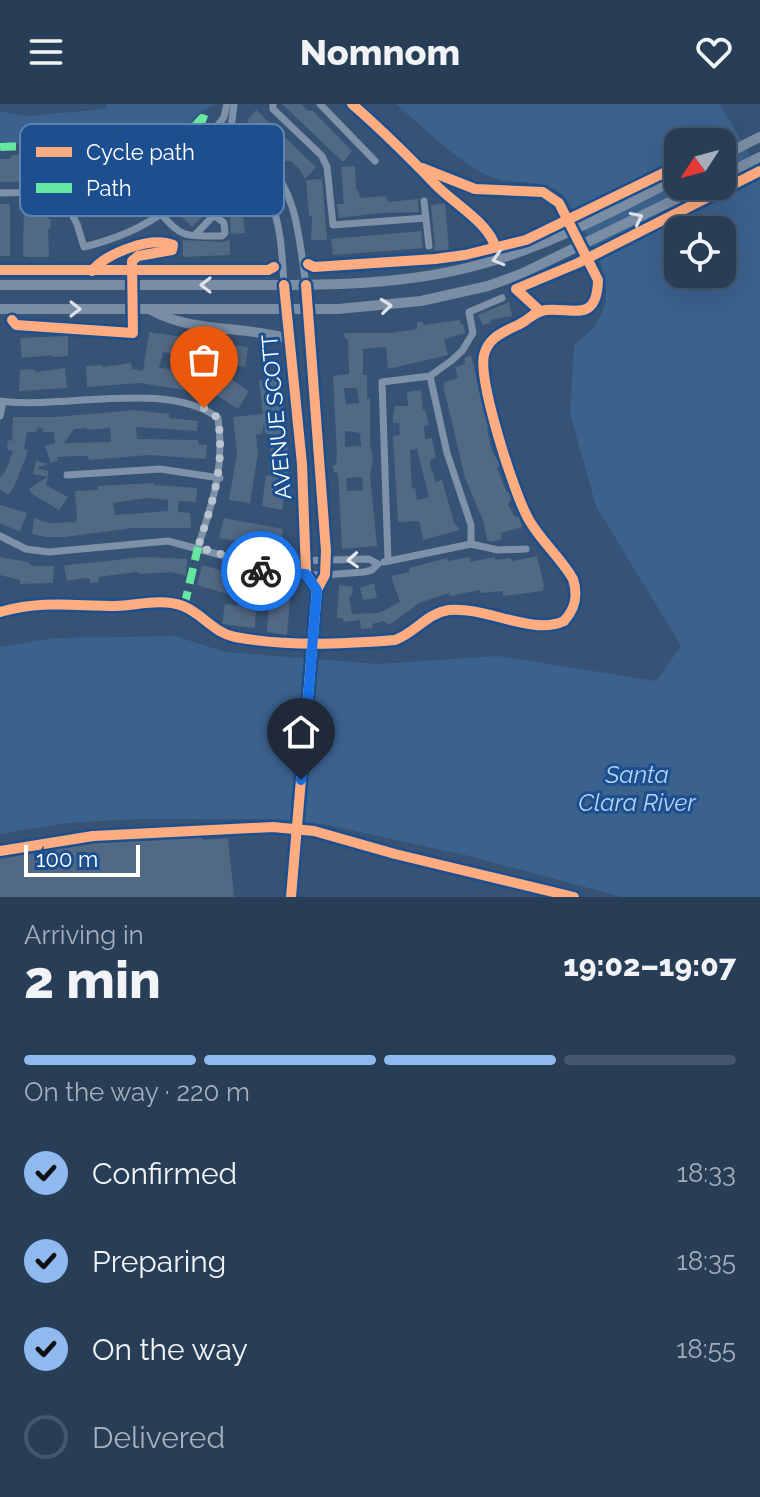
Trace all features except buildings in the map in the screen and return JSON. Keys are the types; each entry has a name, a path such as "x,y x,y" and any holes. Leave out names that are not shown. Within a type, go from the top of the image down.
{"main road":[{"path":"736,149 759,138"},
{"path":"736,169 760,157"},
{"path":"0,285 306,285 372,283 429,275 497,260 565,235 664,185"},
{"path":"0,309 376,307 456,294 521,274 675,200"},
{"name":"AVENUE SCOTT","path":"284,285 302,464 306,574"},
{"name":"AVENUE SCOTT","path":"291,897 317,590 325,575 326,560 306,285"},
{"path":"150,309 170,320 186,324 275,334 290,339"},
{"path":"306,574 317,590"}],"street":[{"path":"219,124 227,104"},
{"path":"233,124 234,104"},
{"path":"273,104 273,109 322,156 327,167 333,225 425,218"},
{"path":"320,104 375,161"},
{"name":"AVENUE SCOTT","path":"284,186 298,224 306,285"},
{"path":"0,193 20,193"},
{"path":"424,201 429,246"},
{"path":"74,216 84,247 124,236 160,216"},
{"path":"163,216 176,231 195,235"},
{"name":"AVENUE SCOTT","path":"277,216 284,285"},
{"path":"388,561 382,382 430,376 469,342 473,333 469,312 502,298"},
{"path":"430,376 447,453 471,525 471,544"},
{"path":"0,416 2,402 34,404 138,398 184,402 204,408 218,418 222,445 220,478 198,547"},
{"path":"67,475 160,469 220,478"},
{"path":"0,536 26,549 49,552 168,541 247,562 372,559 378,564"},
{"path":"247,562 259,571 325,575 370,571 388,561 471,544 498,550 526,549"}],"water":[{"path":"106,104 215,104 197,115 190,124 20,124 20,142 0,142 0,111 26,116 106,109"},
{"name":"Santa Clara River","path":"396,104 720,104 734,128 664,128 664,200 736,200 736,132 760,173 760,897 622,897 469,856 328,825 275,819 138,819 66,823 0,834 0,647 55,638 175,636 225,652 378,664 498,656 656,681 681,646 596,506 570,414 574,345 593,328 602,312 606,295 600,261 565,197 548,186 489,176 453,153"}],"marked path":[{"path":"197,124 202,118 213,122"},
{"path":"0,147 20,146"},
{"path":"184,607 198,547"}],"cycle path":[{"path":"352,104 443,192 479,222 495,247"},
{"path":"0,612 44,605 116,606 167,602 190,609 221,632 235,637 315,644 395,640 434,615 449,610 478,612 538,625 564,621 575,601 573,579 534,528 523,507 492,412 486,388 484,355 490,342 500,334 537,313 588,308 597,294 598,280 559,203 543,192 475,189 422,168"},
{"path":"540,311 516,289 578,263 760,171"},
{"path":"308,264 314,267 435,259 526,240 664,173"},
{"path":"12,320 16,325 133,333 132,261 138,256 172,250 173,245 153,243 130,248 107,258 92,271"},
{"path":"0,270 268,270 274,267"},
{"path":"284,285 302,464 306,574 317,590"},
{"path":"291,897 317,590 325,575 326,551 306,285"},
{"path":"0,851 93,836 273,827 314,831 574,897"}],"way so far":[{"path":"204,408 218,418 222,445 220,478 198,547 247,562 261,571"}],"route":[{"path":"261,571 306,574 317,590 301,780"}]}
